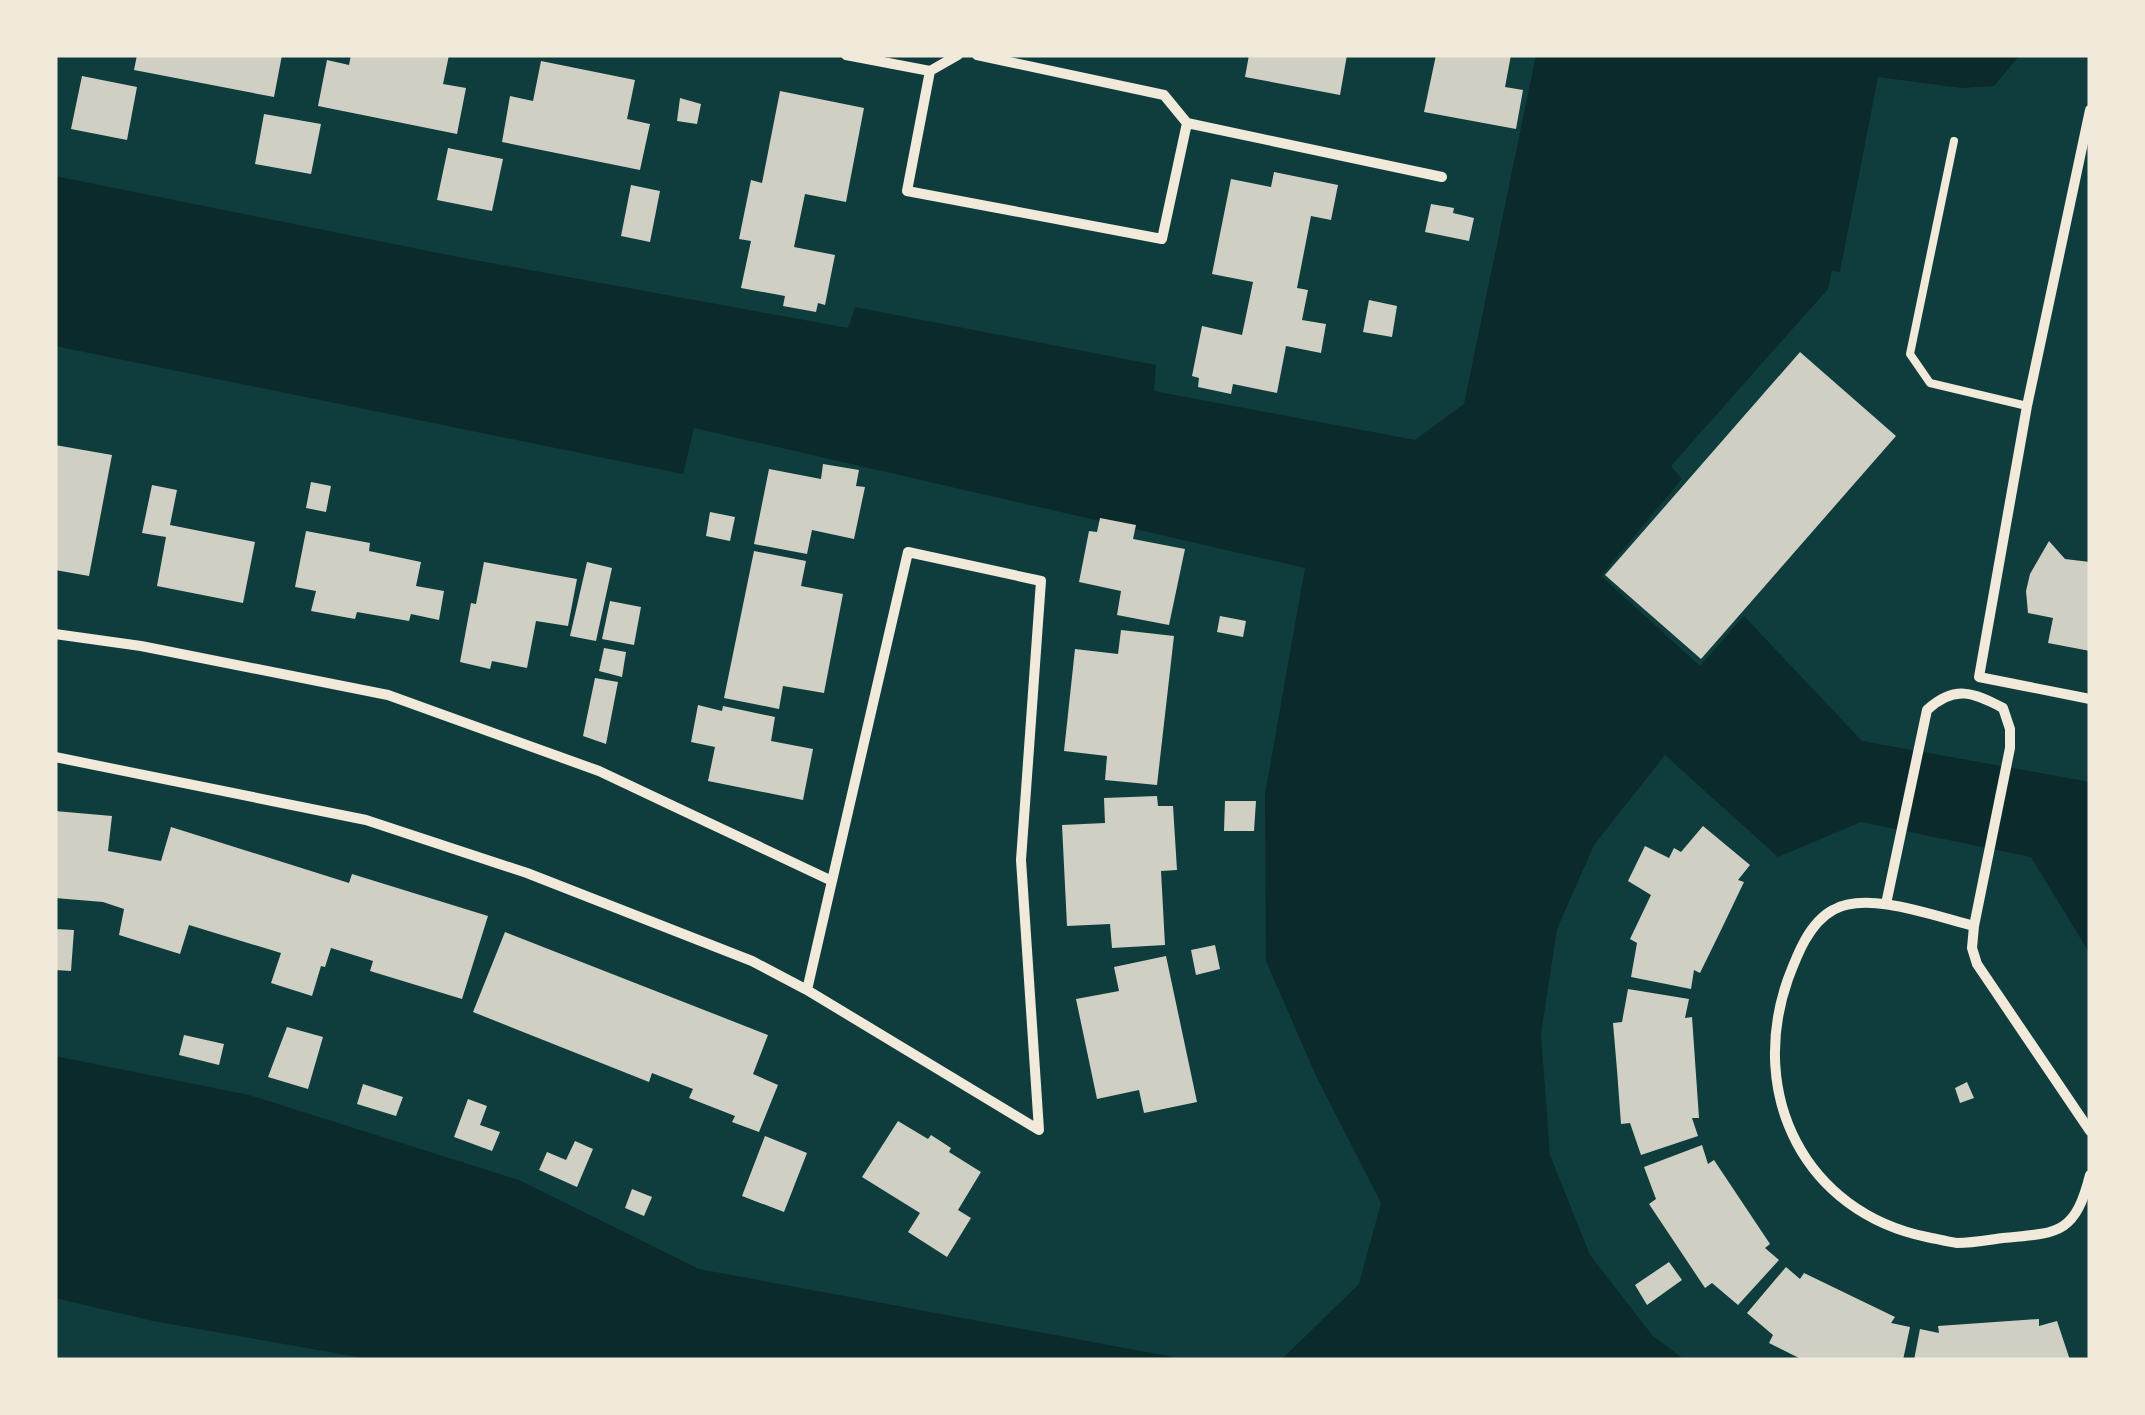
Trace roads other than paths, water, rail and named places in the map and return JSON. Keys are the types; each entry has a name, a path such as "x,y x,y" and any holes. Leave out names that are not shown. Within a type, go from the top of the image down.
{"street":[{"path":"846,55 930,72 958,55"},
{"path":"977,55 1164,94 1187,123 1442,177"},
{"path":"930,72 907,191 1162,239 1187,123"},
{"path":"1975,693 2026,406 2090,110"},
{"path":"55,757 366,820 527,873 752,961 1040,1130 1021,860 1041,581 908,552 807,990"},
{"path":"55,634 142,646 388,695 599,771 832,881"},
{"path":"1978,678 2090,699"},
{"path":"1886,904 1928,710 1942,696 1975,693 2002,708 2010,729 2010,748 1972,948 1977,964 2090,1131"},
{"path":"1974,926 1886,904 1852,903 1833,909 1818,921 1798,953 1782,997 1774,1051 1779,1090 1792,1134 1814,1172 1854,1210 1899,1231 1956,1243 2059,1229 2077,1215 2090,1175"}],"lane":[{"path":"1954,141 1910,354 1930,383 2026,406"}],"water":[{"path":"1536,55 2020,55 1994,86 1961,88 1878,77 1840,272 1832,271 1828,289 1671,466 1682,479 1601,576 1700,666 1744,616 1862,741 2090,782 2090,954 2031,857 1861,822 1778,857 1665,755 1594,845 1557,929 1541,1034 1550,1155 1590,1255 1652,1335 1685,1360 1281,1360 1359,1284 1381,1203 1316,1076 1266,961 1265,794 1305,568 694,428 683,474 55,346 55,176 458,257 848,328 855,307 1156,365 1154,391 1415,440 1464,404"},
{"path":"55,1056 249,1095 519,1180 699,1269 1189,1360 375,1360 153,1321 55,1298"}]}
